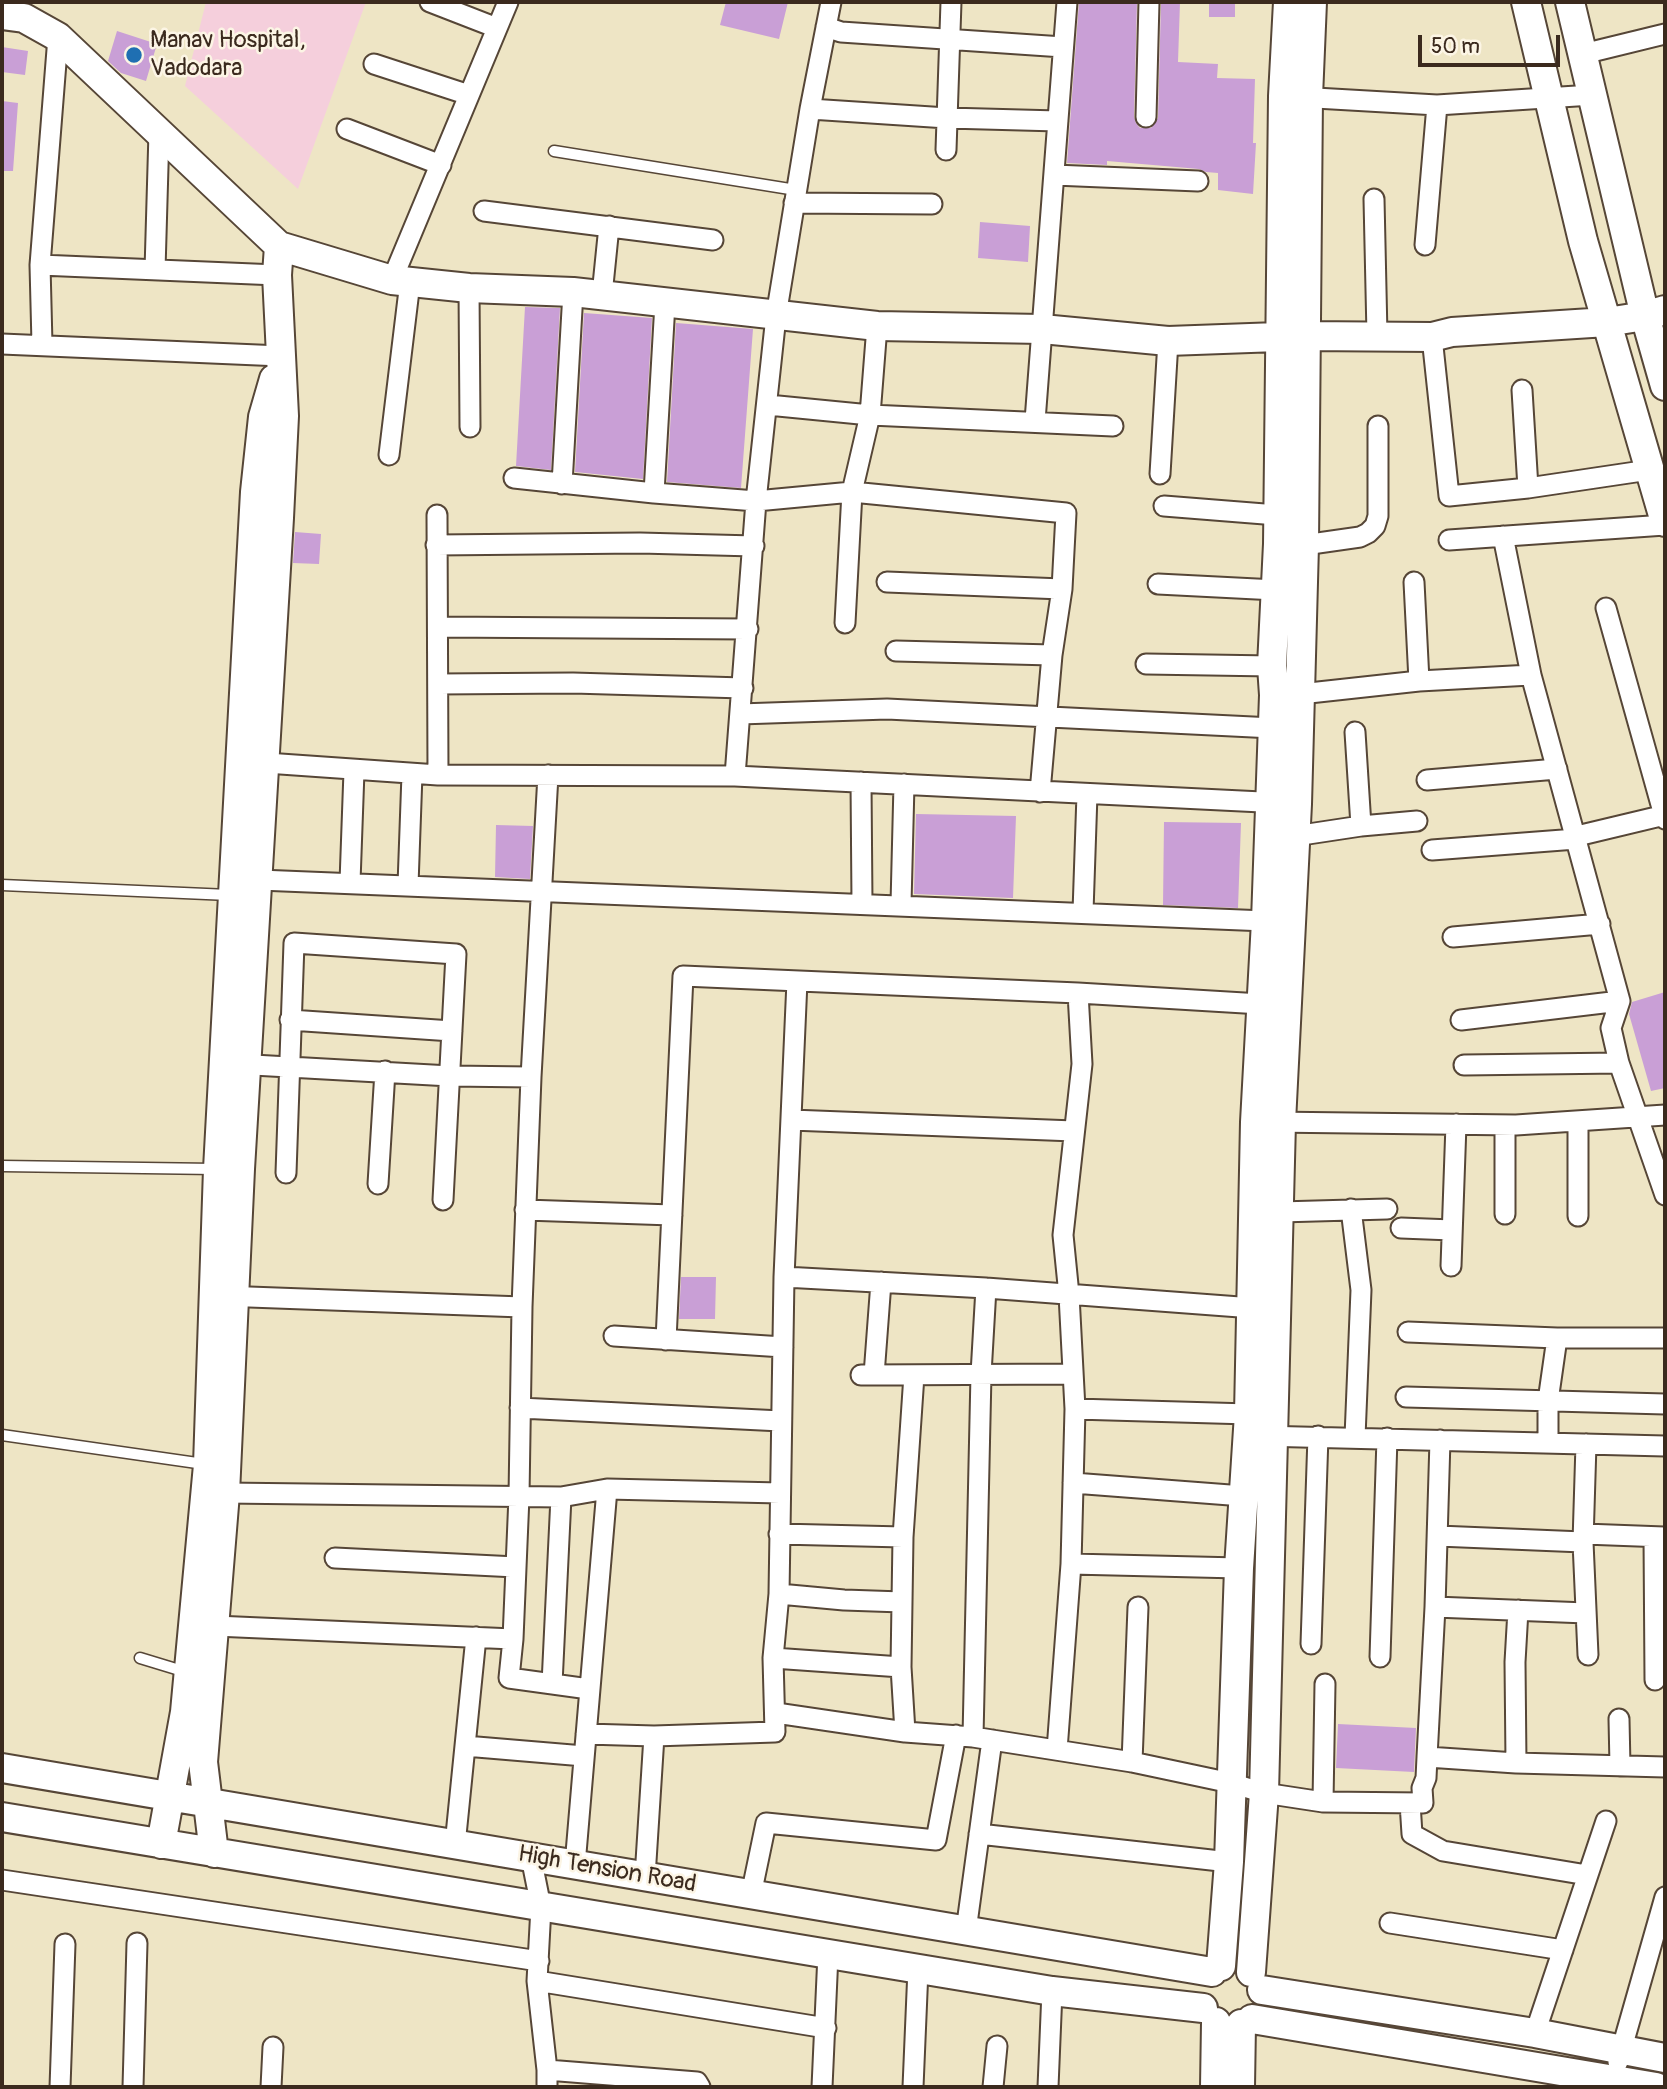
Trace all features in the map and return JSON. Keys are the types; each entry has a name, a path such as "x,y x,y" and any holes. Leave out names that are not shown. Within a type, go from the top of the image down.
{"street":[{"path":"430,2 497,28"},
{"path":"389,455 401,281 441,165 508,2"},
{"path":"735,776 756,501 776,316 810,109 831,2"},
{"path":"946,150 951,2"},
{"path":"1035,421 1067,2"},
{"path":"1146,117 1149,2"},
{"path":"1240,2087 1228,2018 1201,1988 1217,1969 1228,1862 1243,1496 1257,1429 1280,1212 1268,1122 1261,1004 1266,921 1300,694 1304,545 1292,337 1295,97 1288,2"},
{"path":"1295,97 1312,2"},
{"path":"1450,540 1665,523 1583,241 1525,2"},
{"path":"1570,2 1592,95 1655,313 1665,386"},
{"path":"18,12 58,37 279,246 401,281 469,288 573,292 877,326 1042,330 1168,341 1377,335 1433,337 1452,332 1606,322 1655,313"},
{"path":"826,27 841,32 1063,47"},
{"path":"1583,54 1665,34"},
{"path":"42,344 40,265 58,37"},
{"path":"374,64 469,95"},
{"path":"1295,97 1437,105 1592,95"},
{"path":"1425,245 1437,105"},
{"path":"810,109 947,118 1058,121"},
{"path":"347,129 441,165"},
{"path":"155,270 159,132"},
{"path":"1054,175 1198,181"},
{"path":"795,196 932,204"},
{"path":"1374,199 1377,335"},
{"path":"484,211 713,240"},
{"path":"602,295 609,226"},
{"path":"161,1844 185,1712 215,1626 229,1169 250,890 253,762 284,416 277,275 279,246"},
{"path":"40,265 277,275"},
{"path":"469,288 470,427"},
{"path":"562,484 573,292"},
{"path":"654,493 664,303"},
{"path":"845,623 852,492 870,415 877,326"},
{"path":"1228,2018 1258,2011 1262,2000 1256,1981 1264,1793 1270,1484 1257,1429 1253,1308 1294,836 1283,803 1273,727 1272,666 1277,515 1292,337"},
{"path":"1433,337 1449,496 1528,488 1649,470"},
{"path":"1160,474 1168,341"},
{"path":"2,344 281,356"},
{"path":"1522,390 1528,488"},
{"path":"768,405 870,415 1113,426"},
{"path":"1304,545 1360,537 1375,526 1378,516 1378,426"},
{"path":"514,478 756,501 852,492 1066,513 1062,589 1052,655 1040,792"},
{"path":"1164,506 1277,515"},
{"path":"437,515 438,775"},
{"path":"1503,536 1531,675 1620,1000 1611,1028 1619,1063 1665,1195"},
{"path":"436,545 640,543 754,547"},
{"path":"887,582 1062,589"},
{"path":"1414,582 1419,681"},
{"path":"1158,584 1276,590"},
{"path":"1432,849 1577,838 1665,816 1606,608"},
{"path":"438,627 748,629"},
{"path":"897,651 1052,655"},
{"path":"1146,664 1272,666"},
{"path":"1300,694 1419,681 1531,675"},
{"path":"438,684 573,683 743,688"},
{"path":"740,714 887,709 1273,727"},
{"path":"1355,732 1361,826"},
{"path":"253,762 412,774 735,776 1283,803"},
{"path":"1427,780 1557,769"},
{"path":"350,883 354,771"},
{"path":"408,885 412,774"},
{"path":"548,775 531,1077 522,1307 519,1496 509,1678 589,1689"},
{"path":"861,782 862,902"},
{"path":"901,904 904,784"},
{"path":"1083,912 1087,794"},
{"path":"1294,836 1417,821"},
{"path":"250,890 350,883 862,902 1266,921"},
{"path":"1453,937 1600,924"},
{"path":"286,1173 294,943 456,954 443,1200"},
{"path":"666,1340 683,976 1078,993 1261,1004"},
{"path":"586,1734 654,1736 775,1732 773,1658 779,1594 784,1277 797,981"},
{"path":"1057,1750 1071,1564 1075,1409 1069,1295 1062,1235 1082,1064 1078,993"},
{"path":"1461,1020 1620,1000"},
{"path":"290,1020 453,1031"},
{"path":"1464,1065 1619,1063"},
{"path":"235,1064 450,1076 531,1077"},
{"path":"378,1184 386,1071"},
{"path":"1268,1122 1505,1125 1665,1115"},
{"path":"791,1120 1074,1131"},
{"path":"1578,1122 1578,1216"},
{"path":"1451,1266 1456,1124"},
{"path":"1505,1125 1505,1214"},
{"path":"1351,1209 1361,1290 1355,1437"},
{"path":"1280,1212 1387,1209"},
{"path":"526,1210 672,1215"},
{"path":"1401,1228 1452,1230"},
{"path":"784,1277 986,1288 1253,1308"},
{"path":"881,1282 868,1375 1073,1374"},
{"path":"967,1931 979,1834 973,1737 981,1374 986,1288"},
{"path":"225,1296 522,1307"},
{"path":"1408,1332 1557,1338 1665,1338"},
{"path":"614,1336 783,1347"},
{"path":"1548,1442 1548,1401 1557,1338"},
{"path":"905,1732 901,1667 903,1537 914,1375"},
{"path":"1406,1397 1665,1404"},
{"path":"520,1408 781,1420"},
{"path":"1075,1409 1318,1436 1665,1446"},
{"path":"1311,1644 1318,1436"},
{"path":"1380,1657 1387,1438"},
{"path":"776,1713 905,1732 973,1737 1132,1762 1231,1783 1264,1793 1324,1802 1423,1803 1436,1607 1440,1440"},
{"path":"1586,1444 1583,1538 1588,1655"},
{"path":"220,1475 519,1496 561,1497 607,1489 780,1493"},
{"path":"214,1853 203,1762 200,1674 220,1475"},
{"path":"1073,1483 1243,1496"},
{"path":"575,1865 607,1489"},
{"path":"552,1684 561,1497"},
{"path":"779,1534 903,1537"},
{"path":"1437,1536 1660,1537 1661,1605 1655,1679"},
{"path":"335,1558 516,1567"},
{"path":"1071,1564 1239,1568"},
{"path":"779,1594 902,1602"},
{"path":"1132,1762 1138,1607"},
{"path":"1436,1607 1586,1613"},
{"path":"1516,1763 1515,1662 1518,1610"},
{"path":"215,1626 513,1639"},
{"path":"455,1845 476,1637"},
{"path":"773,1658 901,1667"},
{"path":"1324,1802 1325,1684"},
{"path":"1619,1719 1620,1766"},
{"path":"645,1877 654,1736"},
{"path":"751,1895 766,1823 936,1840 973,1737"},
{"path":"465,1746 584,1756"},
{"path":"1427,1757 1665,1768"},
{"name":"High Tension Road","path":"2,1768 967,1931 1217,1969"},
{"path":"1410,1803 1412,1834 1424,1843 1443,1851 1587,1875"},
{"name":"High Tension Road","path":"2,1817 1615,2083 1657,2087"},
{"path":"1535,2033 1606,1821"},
{"path":"979,1834 1228,1862"},
{"path":"531,1857 541,1907 537,1981 547,2079 697,2082 700,2087"},
{"path":"2,1880 539,1961"},
{"path":"1615,2083 1620,2051 1665,1897"},
{"path":"1390,1923 1563,1950"},
{"path":"133,2087 137,1943"},
{"path":"60,2087 65,1944"},
{"path":"822,2087 828,1954"},
{"path":"1217,1969 1242,1966 1256,1981 1665,2059"},
{"path":"913,2087 918,1969"},
{"path":"537,1981 826,2028"},
{"path":"1048,2087 1052,1991"},
{"path":"1215,2087 1228,2018"},
{"path":"993,2087 997,2046"},
{"path":"271,2087 272,2047"}],"lane":[{"path":"554,151 795,196"},
{"path":"2,885 250,890"},
{"path":"2,1166 229,1169"},
{"path":"2,1435 220,1475"},
{"path":"139,1658 200,1674"}],"shaded area":[{"path":"206,2 366,2 298,189 185,86"}],"building":[{"path":"726,2 788,2 779,39 720,25"},
{"path":"1079,2 1137,2 1134,117 1140,128 1151,128 1158,118 1161,2 1180,2 1178,62 1218,64 1217,78 1255,79 1253,143 1256,143 1253,194 1218,190 1218,173 1199,169 1107,161 1107,165 1067,163"},
{"path":"1209,2 1235,2 1235,17 1209,17"},
{"path":"117,31 157,44 146,81 121,73 108,61"},
{"path":"2,47 28,51 25,75 2,72"},
{"path":"2,101 18,103 13,171 2,171"},
{"path":"980,222 1030,226 1028,262 978,258"},
{"path":"525,307 560,308 551,470 516,466"},
{"path":"584,313 652,318 643,479 575,472"},
{"path":"676,323 753,329 741,488 667,482"},
{"path":"295,532 321,534 319,564 293,563"},
{"path":"916,814 1016,816 1013,898 914,894"},
{"path":"1164,822 1241,823 1238,908 1163,905"},
{"path":"496,825 533,826 530,879 495,877"},
{"path":"1665,992 1665,1088 1651,1091 1629,1014 1632,1002"},
{"path":"681,1277 716,1277 715,1319 679,1319"},
{"path":"1338,1724 1416,1728 1414,1772 1336,1768"}],"place":[{"name":"Manav Hospital, Vadodara","path":"134,55"}]}
